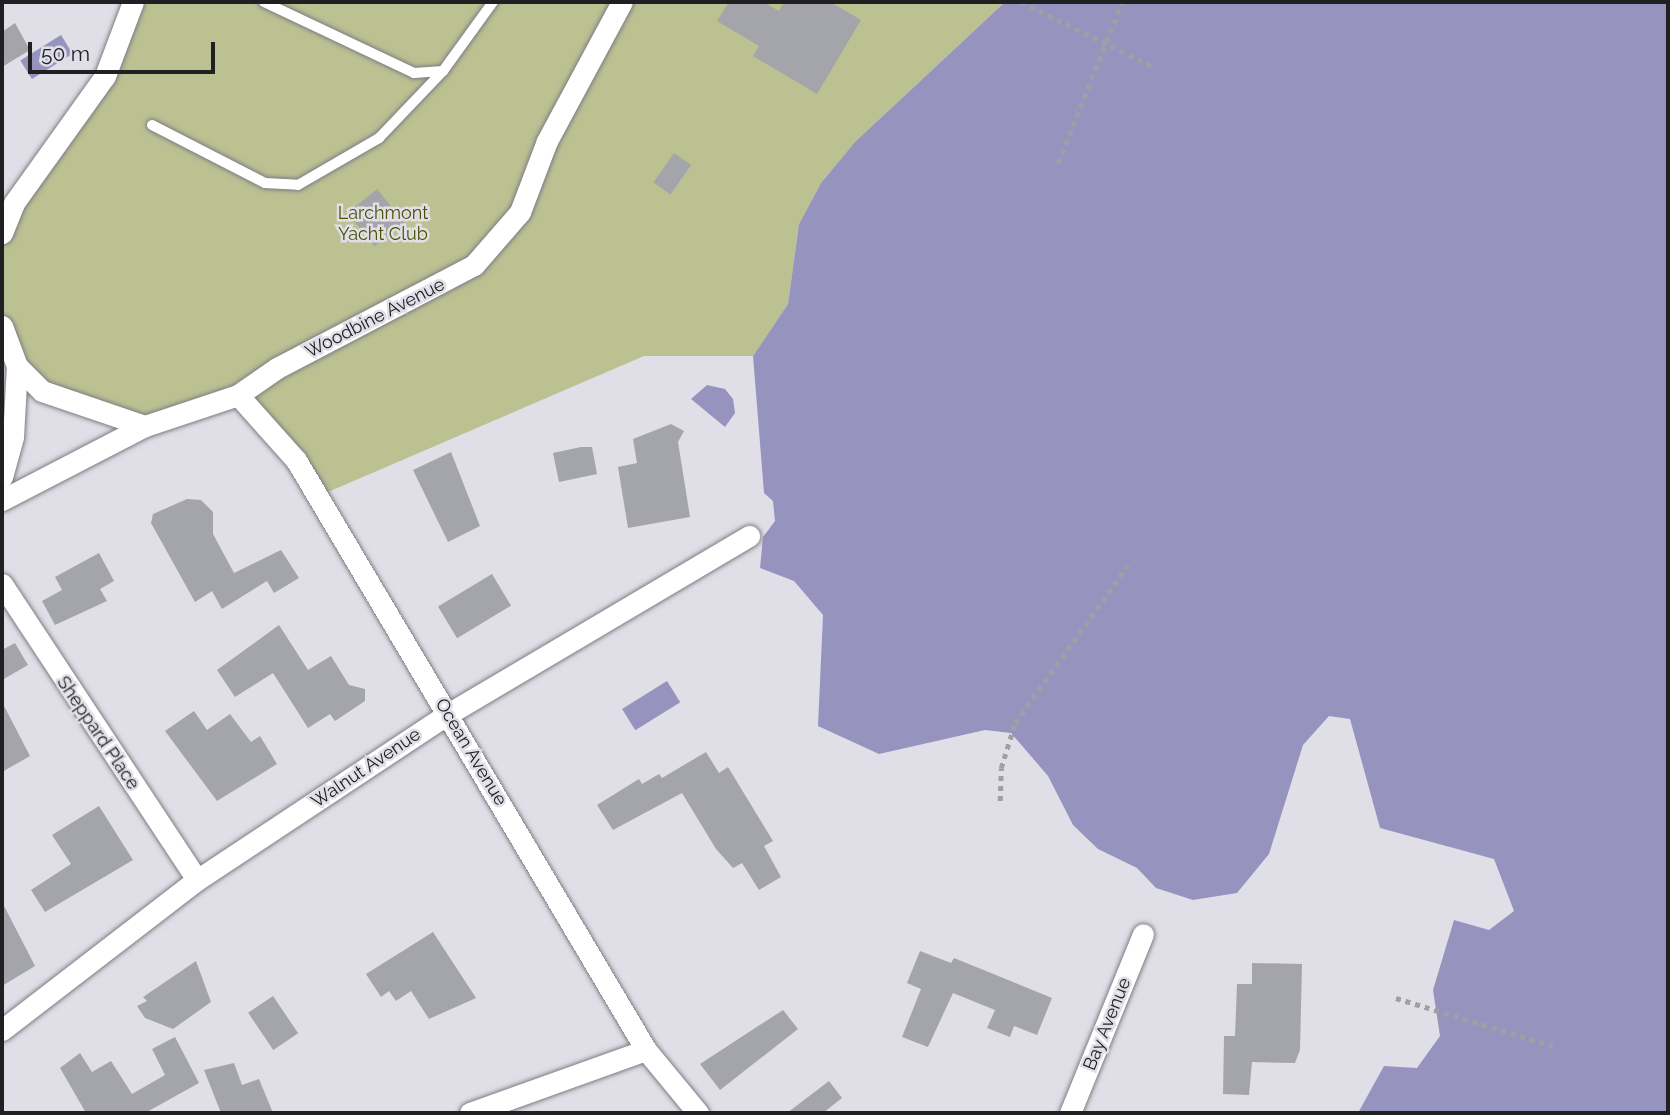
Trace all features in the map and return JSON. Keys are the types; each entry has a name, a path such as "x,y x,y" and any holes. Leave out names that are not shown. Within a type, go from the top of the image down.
{"street":[{"path":"2,233 14,203 105,76 133,2"},
{"name":"Woodbine Avenue","path":"2,500 145,426 238,395 277,368 474,265 520,212 547,141 622,2"},
{"path":"2,326 17,366 13,437 2,477"},
{"path":"17,366 42,391 68,403 145,426"},
{"name":"Ocean Avenue","path":"238,395 296,460 646,1050 698,1113"},
{"name":"Walnut Avenue","path":"2,1030 197,880 448,714 749,536"},
{"name":"Sheppard Place","path":"2,584 197,880"},
{"name":"Bay Avenue","path":"1070,1113 1143,934"},
{"path":"470,1113 646,1050"}],"lane":[{"path":"264,2 414,73 443,71"},
{"path":"152,125 265,183 298,184 379,138 443,71 493,2"}],"path":[{"path":"1021,2 1152,66"},
{"path":"1058,163 1122,2"},
{"path":"1000,801 1001,768 1015,723 1128,565"},
{"path":"1396,998 1553,1046"}],"green space":[{"name":"Larchmont Yacht Club","path":"136,2 1005,2 855,142 821,183 799,224 788,304 753,356 644,356 321,495 238,392 145,421 70,401 21,366 2,317 2,245 19,204"}],"shaded area":[{"path":"1005,2 1668,2 1668,1113 1358,1113 1384,1066 1417,1068 1440,1036 1433,990 1454,920 1489,930 1514,911 1494,859 1380,828 1350,719 1329,716 1303,745 1269,854 1237,893 1193,900 1156,888 1137,868 1098,849 1073,825 1048,776 1011,733 985,730 879,754 818,726 823,615 794,581 760,568 763,537 775,521 773,501 764,493 753,356 788,304 799,224 821,183 855,142"},
{"path":"61,35 73,54 32,79 20,60"},
{"path":"707,385 725,389 733,399 735,413 725,427 691,399"},
{"path":"667,681 680,702 635,730 622,709"}],"building":[{"path":"729,2 763,2 779,11 784,2 830,2 861,20 817,94 753,56 759,46 717,21"},
{"path":"15,23 30,50 2,67 2,32"},
{"path":"674,153 691,165 671,195 653,182"},
{"path":"377,189 404,222 375,246 347,213"},
{"path":"671,424 684,431 678,442 690,517 628,528 618,467 637,463 633,439"},
{"path":"592,447 597,474 559,482 553,453"},
{"path":"451,452 480,526 448,542 413,470"},
{"path":"187,499 201,500 213,512 213,534 234,573 281,550 299,578 274,593 267,581 222,609 212,591 195,602 151,523 153,514"},
{"path":"99,553 114,581 100,589 107,601 55,625 42,601 62,590 55,577"},
{"path":"492,574 511,606 457,638 438,606"},
{"path":"279,625 308,670 331,656 349,685 365,689 365,701 335,721 330,714 308,728 273,673 235,697 217,670"},
{"path":"15,643 28,665 2,680 2,650"},
{"path":"2,702 30,756 2,772"},
{"path":"194,711 207,730 230,714 251,742 260,736 277,764 217,801 165,731"},
{"path":"706,752 719,773 728,767 773,841 764,846 781,877 759,890 742,863 733,868 716,849 682,793 613,830 597,805 639,779 642,784 659,774 662,778"},
{"path":"99,806 133,860 45,912 31,890 71,864 52,835"},
{"path":"2,902 35,966 2,986"},
{"path":"433,932 476,998 429,1019 411,991 396,1001 389,991 381,997 366,974"},
{"path":"920,951 951,963 954,958 1052,998 1037,1035 1014,1026 1010,1037 987,1028 995,1010 953,993 928,1047 902,1037 921,989 907,983"},
{"path":"196,961 211,1002 173,1029 145,1018 137,1006 147,1001 143,997"},
{"path":"1252,963 1302,964 1300,1050 1295,1063 1252,1062 1249,1095 1223,1094 1224,1036 1235,1036 1237,984 1252,984"},
{"path":"273,996 298,1033 273,1050 248,1013"},
{"path":"783,1010 798,1029 720,1090 700,1064"},
{"path":"175,1037 199,1083 145,1113 86,1113 60,1068 80,1053 92,1072 111,1061 132,1094 165,1075 152,1049"},
{"path":"234,1063 242,1085 259,1079 273,1113 221,1113 204,1070"},
{"path":"829,1081 842,1098 823,1113 787,1113"}]}
